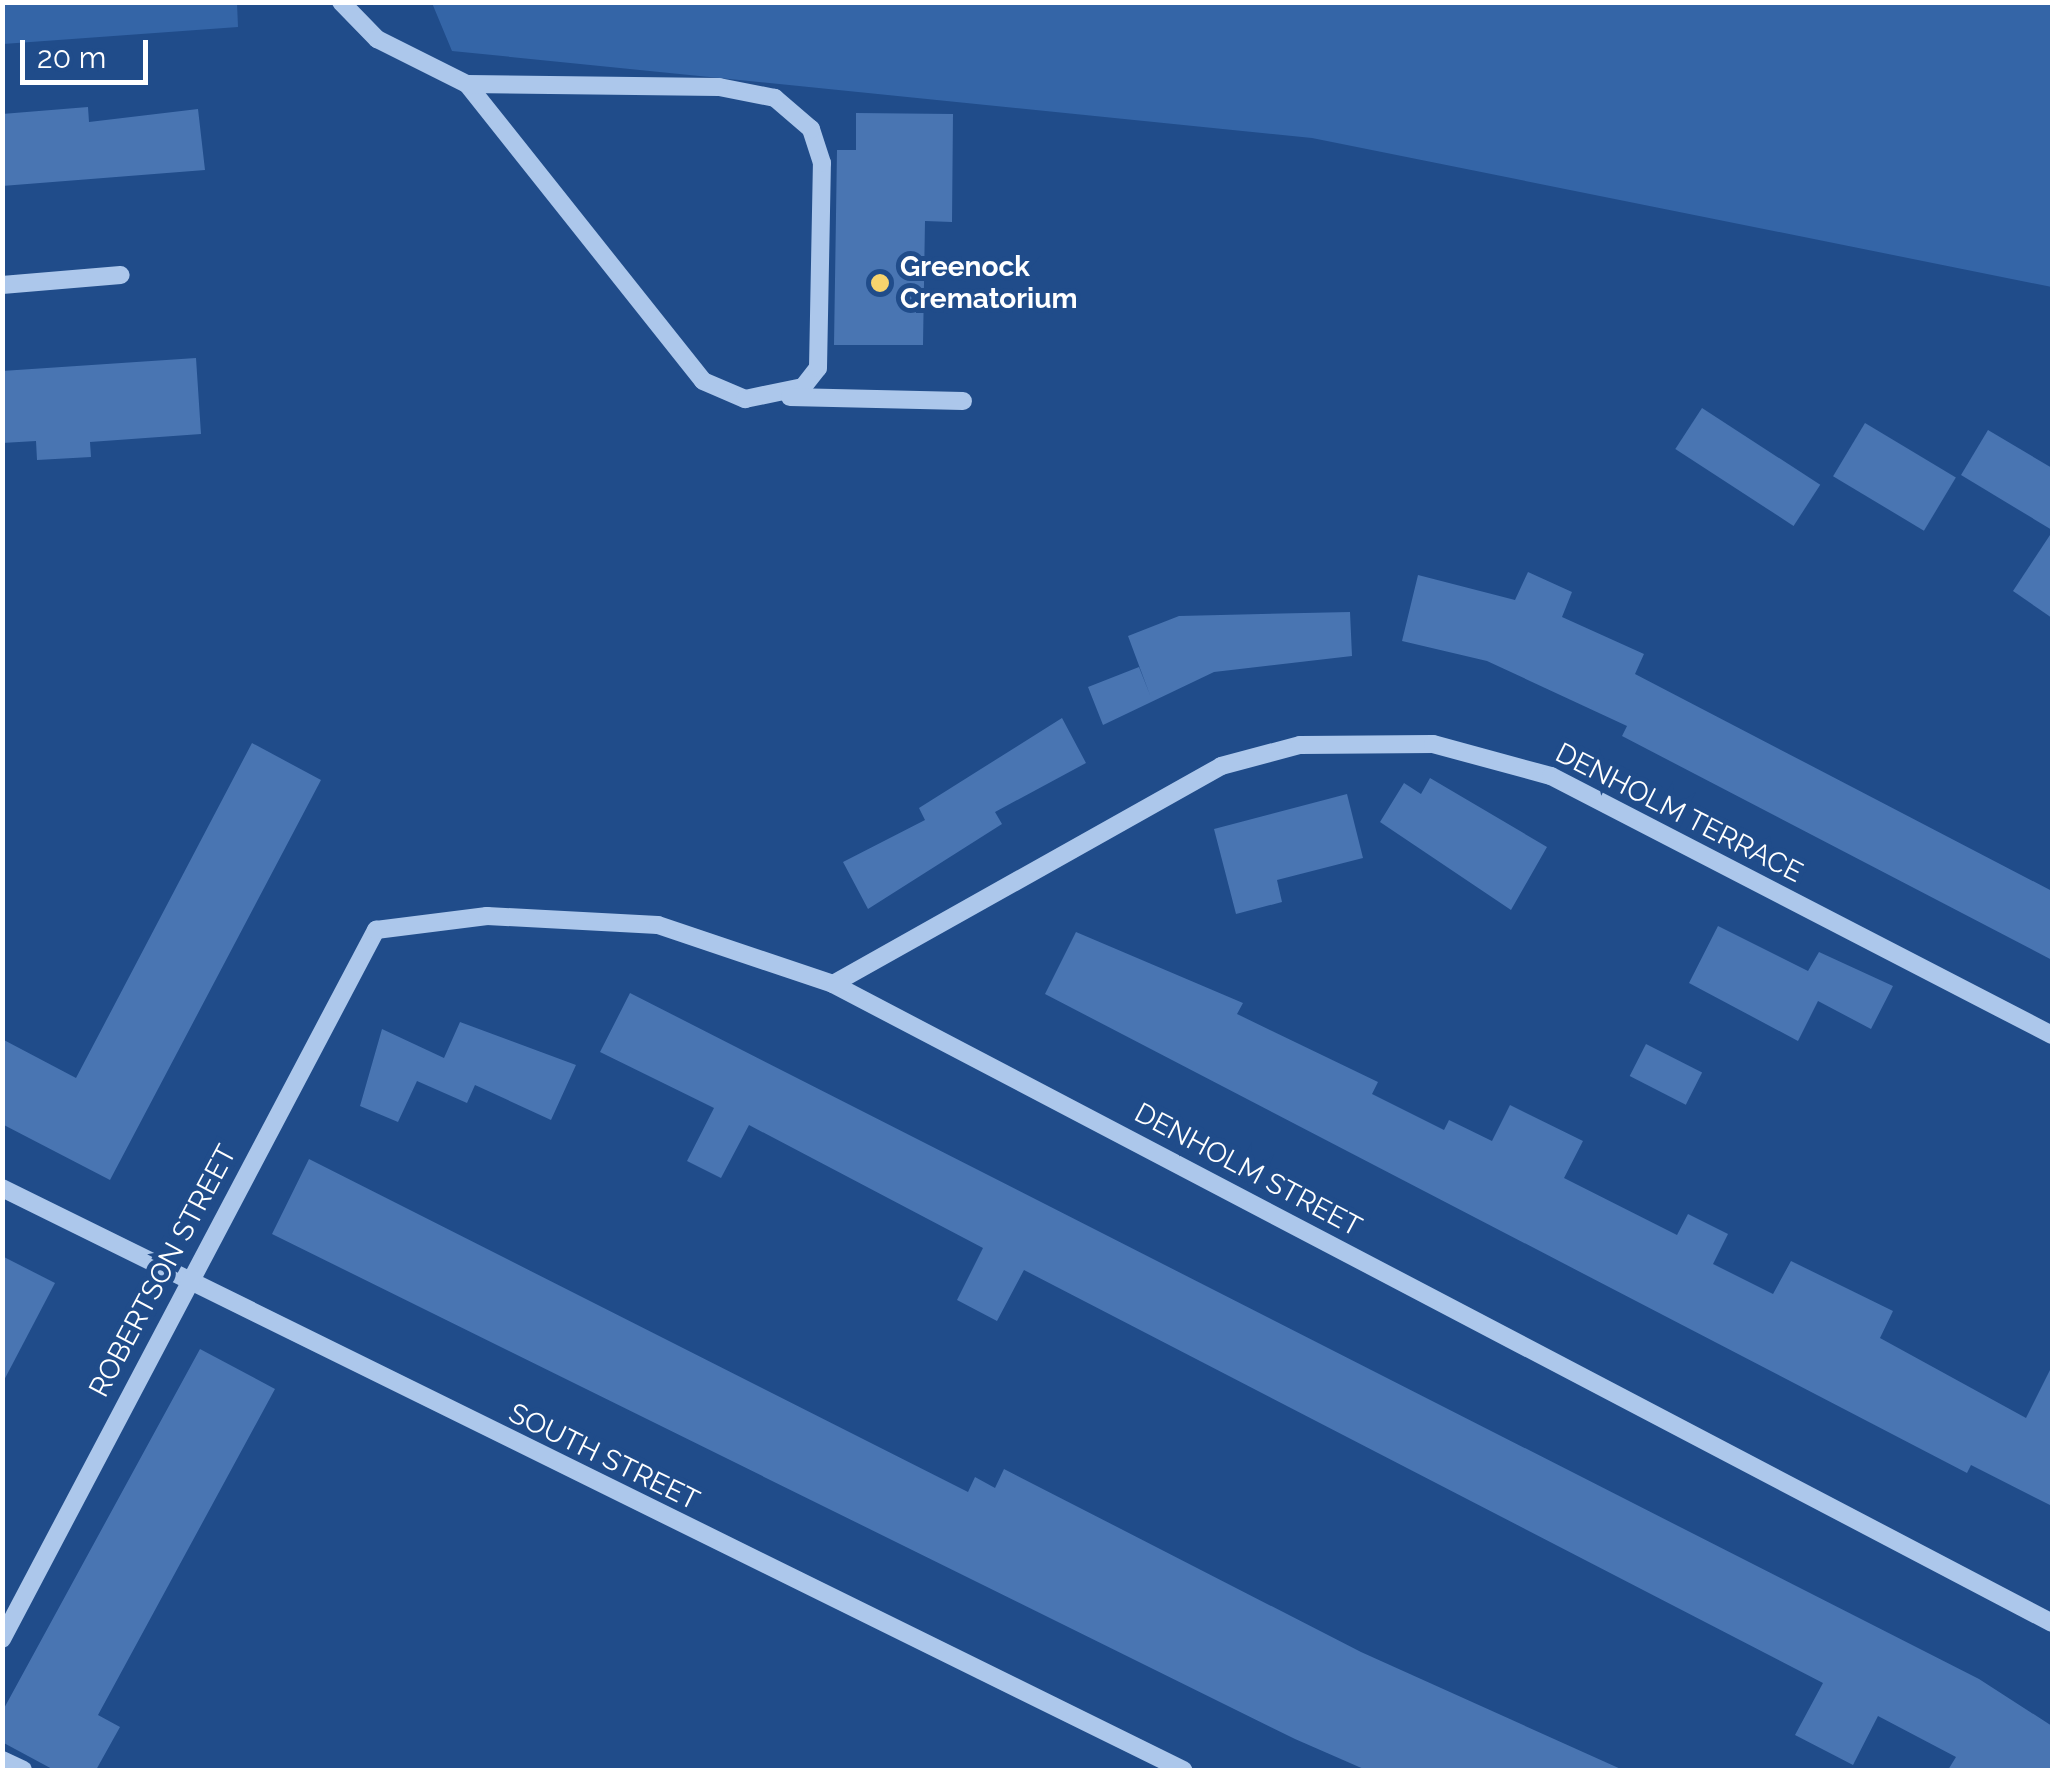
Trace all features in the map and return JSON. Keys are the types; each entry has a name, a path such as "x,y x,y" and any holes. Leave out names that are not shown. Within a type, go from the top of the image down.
{"street":[{"path":"341,2 377,38 467,84 683,340 703,382 745,400 784,396 963,401"},
{"path":"467,84 719,87 775,98 811,129 822,164 818,368 784,396"},
{"path":"2,285 121,275"},
{"name":"DENHOLM TERRACE","path":"833,984 1220,766 1300,746 1433,744 1551,776 2052,1035"},
{"name":"DENHOLM STREET","path":"376,930 487,916 658,924 833,984 2052,1623"},
{"name":"ROBERTSON STREET","path":"2,1640 186,1284 376,930"},
{"name":"SOUTH STREET","path":"2,1188 186,1284 1184,1770"},
{"path":"2,1760 24,1770"}],"shaded area":[{"path":"2,3 237,3 238,27 3,44"},
{"path":"432,3 2052,3 2052,287 1312,138 452,51"}],"building":[{"path":"88,107 89,122 198,109 205,170 2,186 2,114"},
{"name":"Greenock Crematorium","path":"856,113 953,114 952,222 925,221 923,345 834,345 837,150 856,150"},
{"path":"196,358 201,434 90,442 91,457 37,460 36,441 2,443 2,371"},
{"path":"1702,408 1820,485 1794,526 1675,449"},
{"path":"1865,423 1956,478 1924,531 1833,476"},
{"path":"1988,430 2052,468 2052,530 1961,475"},
{"path":"2052,532 2052,618 2013,591"},
{"path":"1528,572 1572,592 1562,617 1644,654 1635,674 2052,891 2052,960 1622,736 1627,726 1487,661 1402,641 1418,575 1515,600"},
{"path":"1350,612 1352,656 1214,672 1103,725 1088,687 1139,667 1150,695 1128,636 1179,616"},
{"path":"1062,718 1086,763 995,812 1002,824 868,909 843,862 925,820 919,808"},
{"path":"252,743 321,780 110,1180 2,1124 2,1039 76,1078"},
{"path":"1430,778 1547,847 1511,910 1380,822 1404,783 1421,794"},
{"path":"1347,794 1363,858 1277,880 1282,902 1236,914 1214,829"},
{"path":"1718,926 1808,971 1819,952 1893,986 1871,1029 1818,1001 1798,1041 1689,983"},
{"path":"1076,932 1243,1003 1237,1014 1378,1082 1372,1094 1444,1130 1449,1120 1492,1141 1510,1105 1583,1141 1564,1178 1677,1235 1688,1214 1728,1234 1713,1264 1773,1294 1791,1261 1893,1311 1880,1338 2026,1418 2052,1366 2052,1506 1971,1465 1967,1473 1045,994"},
{"path":"630,993 1979,1679 2052,1726 2052,1770 1948,1770 1956,1757 1878,1716 1853,1765 1795,1735 1823,1683 1024,1270 997,1321 957,1300 983,1248 749,1125 721,1178 687,1161 714,1108 600,1052"},
{"path":"460,1022 576,1065 551,1120 475,1085 467,1103 417,1081 398,1122 360,1106 382,1029 444,1058"},
{"path":"1646,1044 1702,1073 1686,1105 1630,1076"},
{"path":"309,1159 968,1492 975,1477 995,1488 1004,1469 1361,1652 1623,1770 1366,1770 1295,1739 272,1234"},
{"path":"2,1256 55,1283 2,1384"},
{"path":"200,1349 275,1389 98,1715 120,1727 96,1770 54,1770 2,1742 2,1712"}],"place":[{"name":"Greenock Crematorium","path":"880,283"}]}
